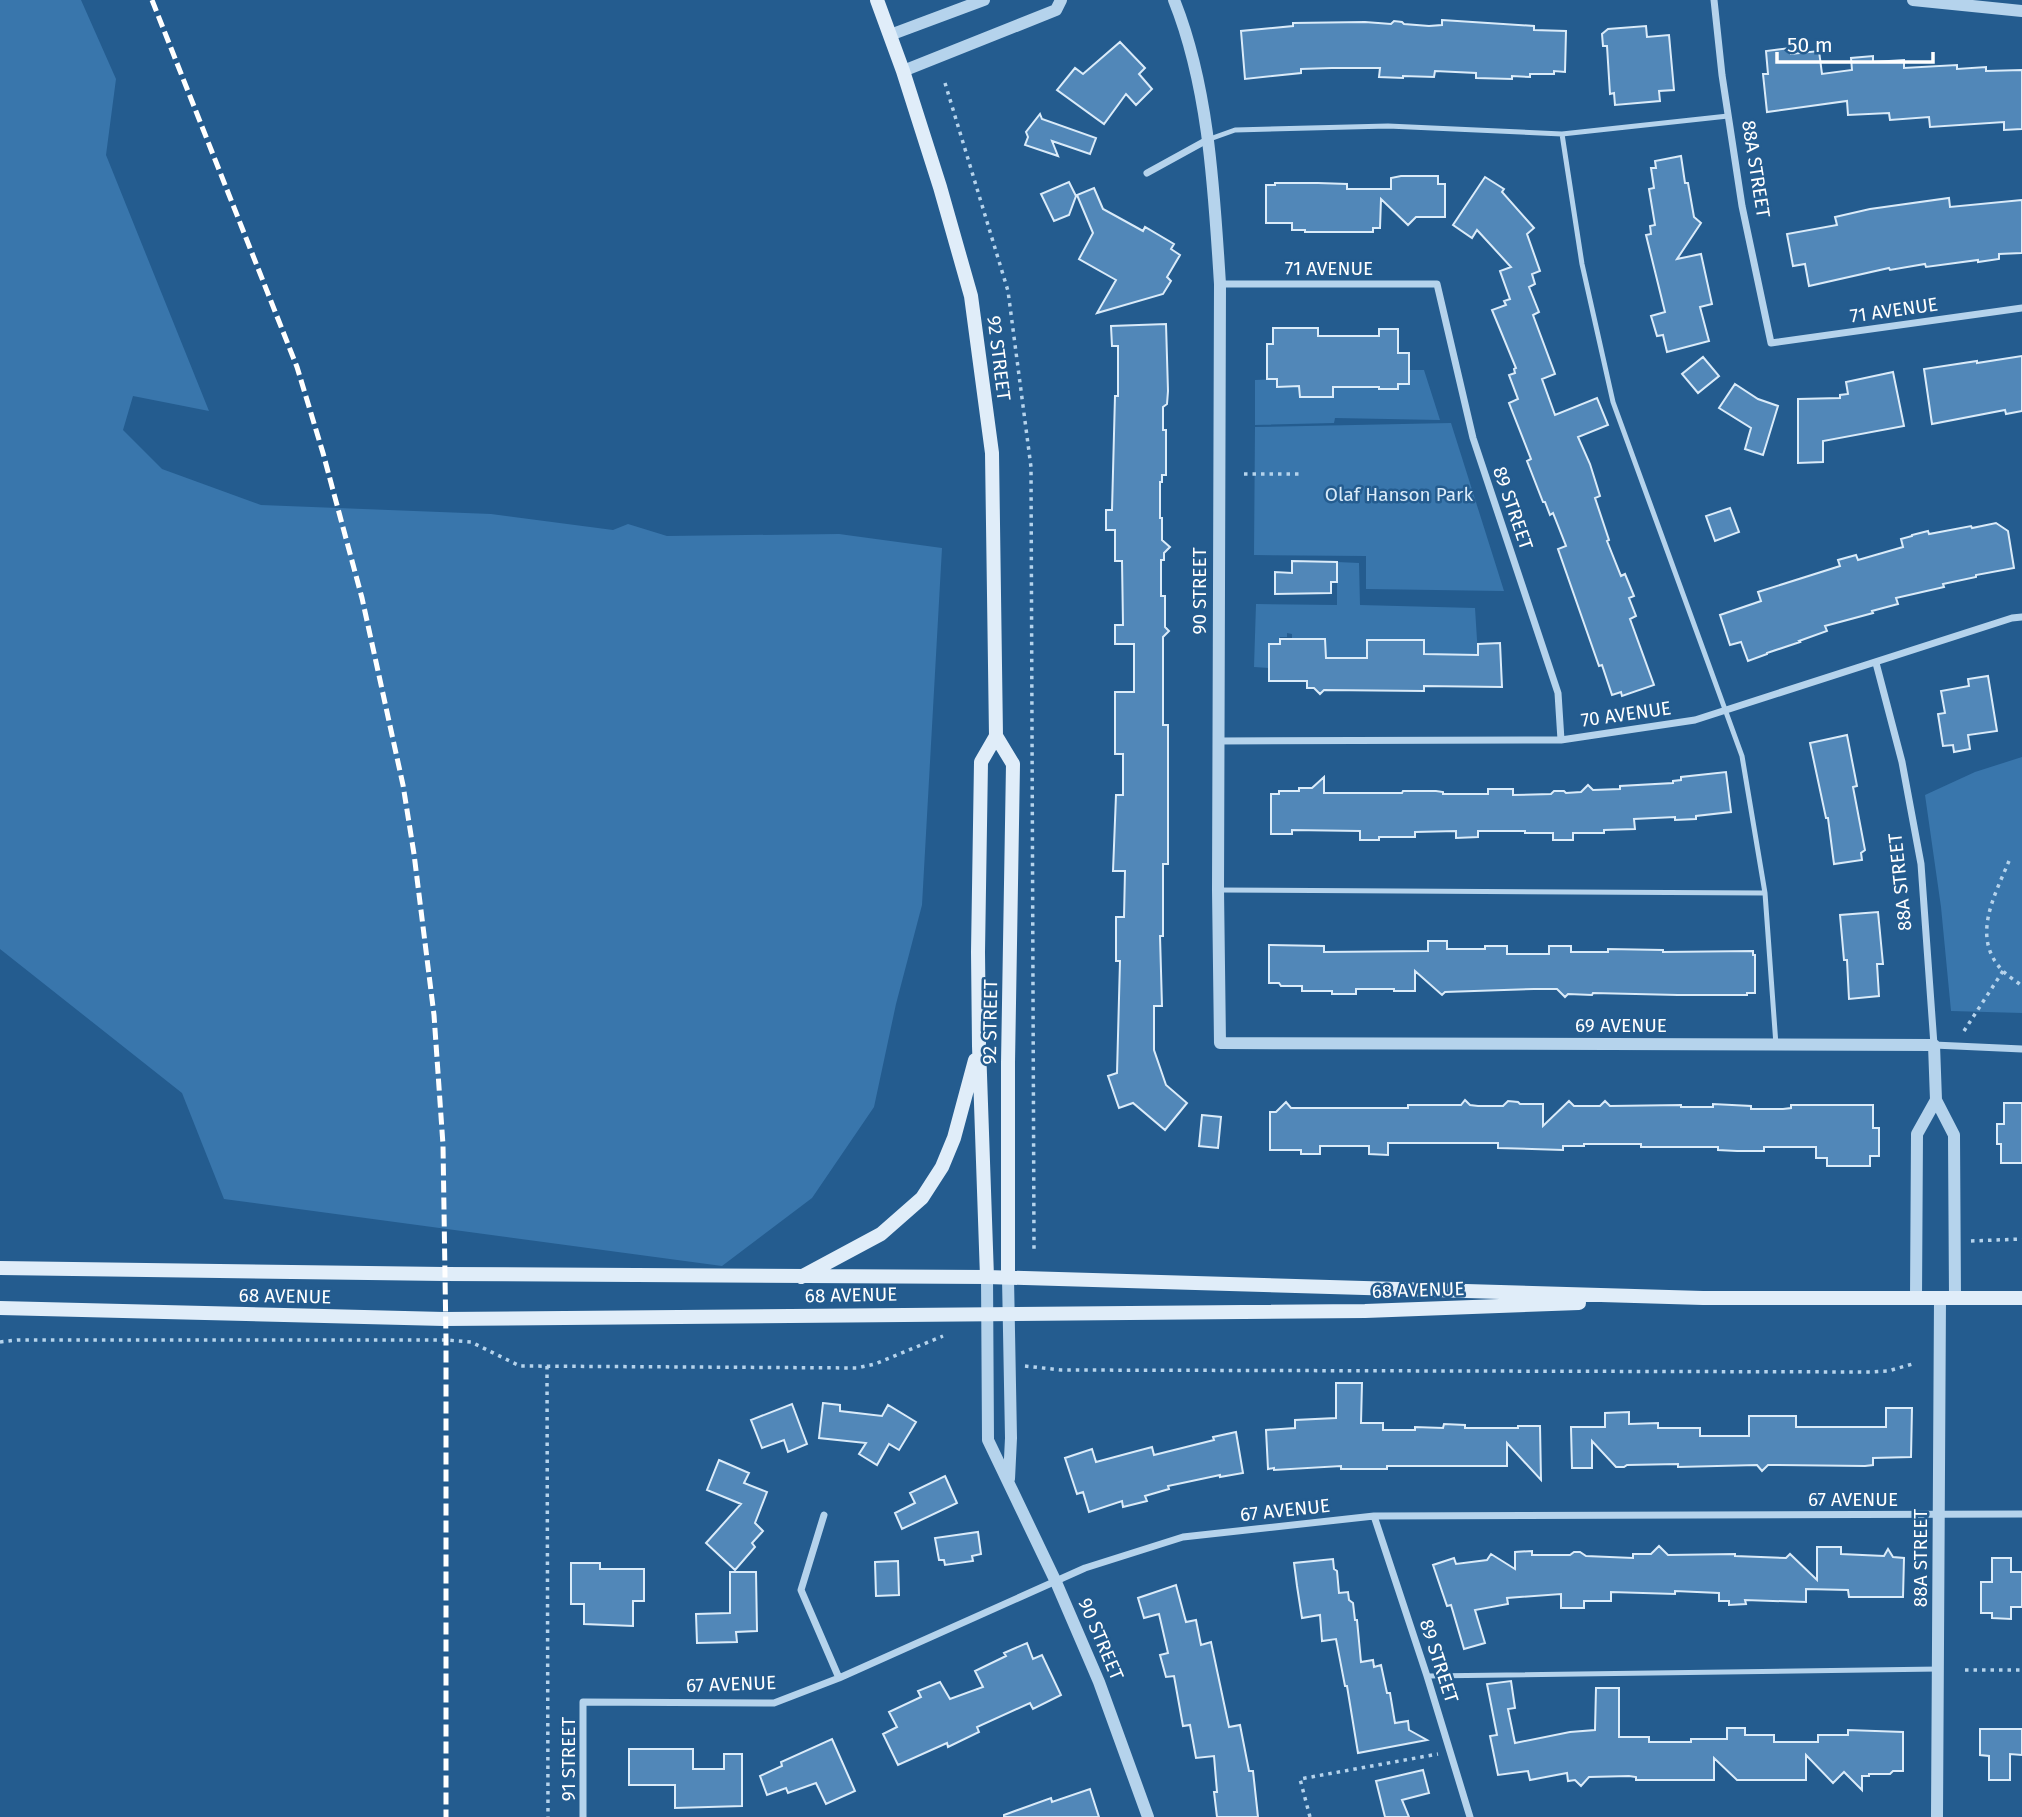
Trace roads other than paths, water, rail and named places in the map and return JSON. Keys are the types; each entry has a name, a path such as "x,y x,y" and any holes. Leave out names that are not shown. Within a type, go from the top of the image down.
{"main road":[{"name":"92 STREET","path":"877,0 940,187 971,296 992,453 996,736 1013,764 1008,1278"},
{"name":"92 STREET","path":"987,1278 979,1046 981,762 996,736"},
{"path":"800,1278 881,1234 922,1198 942,1167 954,1138 979,1046"},
{"name":"68 AVENUE","path":"0,1269 1008,1278 1703,1298 2022,1298"},
{"name":"68 AVENUE","path":"0,1308 444,1319 1365,1311 1703,1298"}],"street":[{"path":"890,35 984,0"},
{"path":"903,71 1056,10 1061,0"},
{"name":"90 STREET","path":"1174,0 1189,41 1207,140 1216,216 1220,284 1220,1043"},
{"name":"88A STREET","path":"1714,0 1742,206 1771,343"},
{"path":"1913,0 2022,11"},
{"path":"1147,173 1207,140"},
{"name":"71 AVENUE","path":"1220,284 1437,284"},
{"name":"89 STREET","path":"1437,284 1473,438 1558,693 1561,740"},
{"name":"71 AVENUE","path":"1771,343 2022,308"},
{"name":"70 AVENUE","path":"1219,741 1561,740 1696,720 2022,617"},
{"name":"88A STREET","path":"1876,663 1902,762 1921,864 1936,1100 1954,1135 1940,1514 1937,1817"},
{"name":"69 AVENUE","path":"1220,1043 1934,1045 2022,1049"},
{"path":"1916,1298 1917,1134 1936,1100"},
{"name":"92 STREET","path":"987,1278 987,1313"},
{"name":"92 STREET","path":"1008,1278 1009,1314"},
{"name":"90 STREET","path":"987,1313 988,1440 1056,1582 1099,1682 1148,1817"},
{"name":"90 STREET","path":"1009,1314 1009,1480"},
{"name":"67 AVENUE","path":"583,1702 774,1703 839,1678 1086,1568 1183,1537 1374,1516 2022,1514"},
{"path":"824,1515 802,1590 839,1678"},
{"name":"89 STREET","path":"1374,1516 1470,1817"},
{"name":"91 STREET","path":"583,1702 583,1817"}],"lane":[{"path":"1207,140 1235,130 1374,127 1562,134 1728,116"},
{"path":"1562,134 1582,264 1613,402 1742,756 1765,893 1776,1045"},
{"path":"1218,890 1765,893"},
{"path":"1427,1676 1939,1669"}],"railway":[{"path":"152,0 297,367 362,598 403,785 434,1015 443,1145 446,1340 446,1817"}],"park label":[{"name":"Olaf Hanson Park","path":"1399,494"}]}
